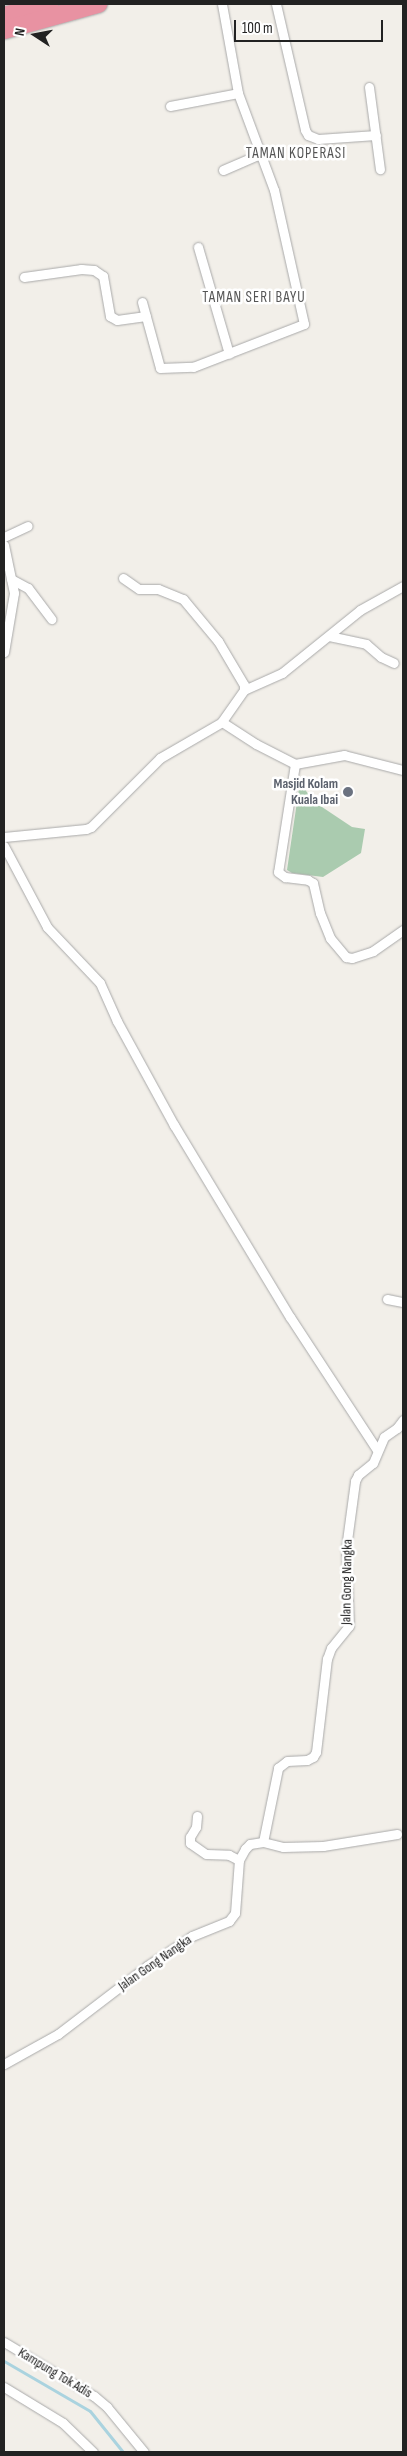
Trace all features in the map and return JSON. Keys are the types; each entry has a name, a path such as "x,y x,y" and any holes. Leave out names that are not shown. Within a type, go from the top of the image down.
{"highway":[{"path":"4,16 49,4"},
{"path":"4,30 98,4"}],"street":[{"path":"142,302 160,368 193,367 304,324 274,190 238,93 222,4"},
{"path":"276,4 305,130 308,135 318,139 376,134"},
{"path":"369,87 380,169"},
{"path":"170,106 238,93"},
{"path":"223,170 260,154"},
{"path":"198,247 229,354"},
{"path":"24,277 81,269 94,270 103,276 110,316 117,320 146,316"},
{"path":"4,538 28,526"},
{"path":"4,546 5,558 11,579 13,603 4,652"},
{"path":"123,578 137,588 158,589 173,594 188,603 223,648 243,682 244,690"},
{"path":"11,579 28,588 51,619"},
{"path":"4,837 91,827 160,758 222,722 244,690 282,673 360,610 403,586"},
{"path":"329,636 366,644 381,657 394,663"},
{"path":"222,722 256,744 294,764 344,755 403,770"},
{"path":"294,764 278,872 285,877 308,880 313,883 320,914 330,938 346,956 352,958 373,951 403,930"},
{"path":"4,846 47,927 100,983 117,1020 174,1125 290,1317 377,1450"},
{"path":"386,1299 403,1302"},
{"name":"Jalan Gong Nangka","path":"263,1842 278,1768 287,1761 307,1760 313,1757 316,1752 327,1659 332,1648 349,1626 346,1548 354,1485 358,1475 373,1463 384,1437 397,1428 403,1420"},
{"path":"197,1816 196,1827 190,1836 190,1843 206,1854 229,1855 239,1860 245,1848 250,1844 263,1842 283,1847 322,1846 397,1834"},
{"name":"Jalan Gong Nangka","path":"4,2064 58,2034 147,1966 187,1939 229,1921 236,1909 239,1860"},
{"name":"Kampung Tok Adis","path":"4,2342 94,2396 107,2407 144,2452"},
{"path":"4,2387 58,2420 90,2451"}],"green space":[{"path":"299,788 304,788 313,801 352,827 365,829 361,853 323,877 292,873 287,870"}],"waterway":[{"path":"4,2361 90,2411 123,2452"}],"place":[{"name":"Masjid Kolam Kuala Ibai","path":"348,792"}],"district":[{"name":"TAMAN KOPERASI","path":"296,154"},
{"name":"TAMAN SERI BAYU","path":"254,298"}]}
